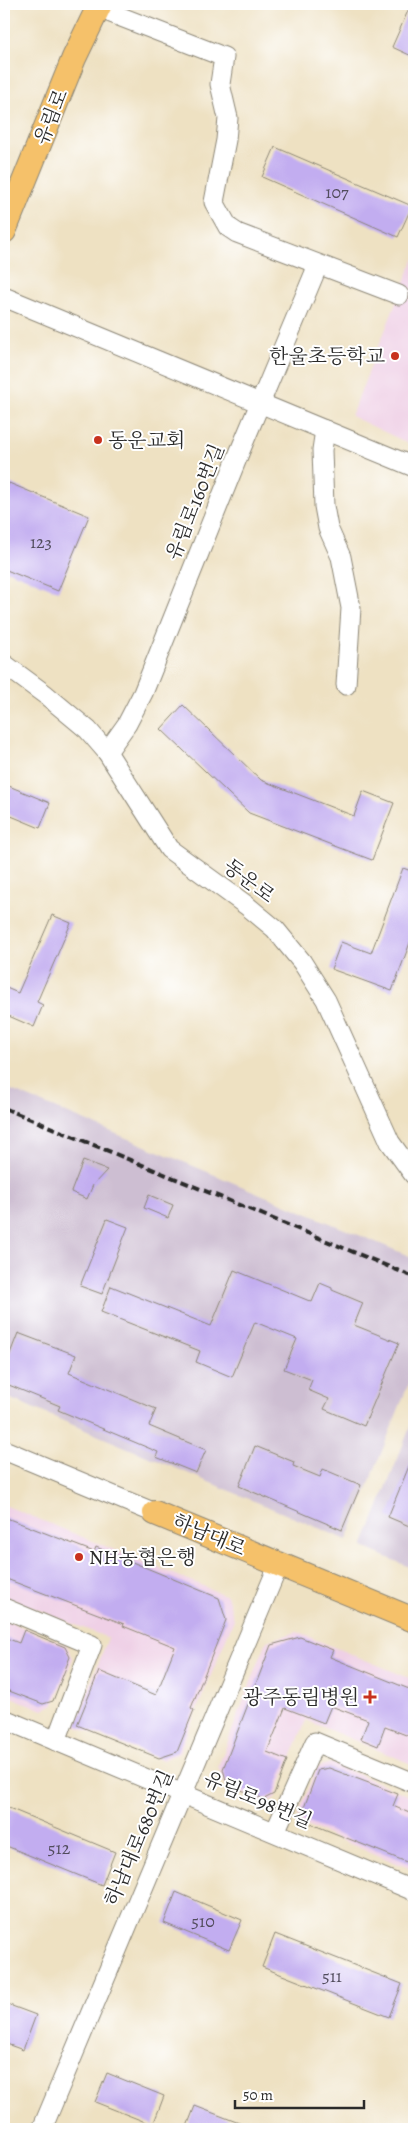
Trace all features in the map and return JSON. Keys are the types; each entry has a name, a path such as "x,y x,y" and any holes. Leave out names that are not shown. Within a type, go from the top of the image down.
{"main road":[{"name":"유림로","path":"4,231 74,58 99,6"},
{"name":"하남대로","path":"155,1513 414,1620"}],"street":[{"path":"99,6 224,57 220,84 228,118 226,140 214,202 228,227 238,233 318,265 399,295"},
{"name":"유림로160번길","path":"107,752 127,724 139,700 318,265"},
{"path":"4,297 414,467"},
{"path":"326,430 322,450 324,506 328,528 341,557 351,608 346,685"},
{"name":"동운로","path":"4,664 46,695 88,730 107,752 169,849 246,905 275,929 302,962 326,1000 390,1142 414,1175"},
{"name":"하남대로","path":"4,1450 155,1513"},
{"name":"하남대로680번길","path":"42,2129 279,1564"},
{"path":"4,1608 92,1645 56,1741"},
{"name":"유림로98번길","path":"4,1719 414,1891"},
{"path":"275,1832 315,1742 414,1783"}],"shaded area":[{"name":"한울초등학교","path":"414,258 414,446 351,416"},
{"path":"4,1087 414,1258 414,1370 347,1540 4,1396"},
{"path":"414,1417 414,1569 363,1547"},
{"path":"4,1505 227,1596 234,1619 179,1753 162,1760 75,1726 108,1638 4,1596"},
{"path":"4,1620 66,1645 73,1658 54,1704 43,1710 4,1694"},
{"path":"297,1632 414,1680 414,1765 306,1720 275,1798 268,1803 227,1788 218,1767 267,1641"},
{"path":"331,1763 414,1798 414,1870 301,1824 298,1815 317,1767"}],"building":[{"path":"411,4 414,4 414,57 392,47"},
{"path":"275,147 412,206 398,237 262,177"},
{"path":"9,483 89,516 58,591 4,569 4,494"},
{"path":"183,705 261,780 354,816 363,791 394,803 372,860 249,813 161,729"},
{"path":"4,784 50,803 40,828 4,813"},
{"path":"403,868 414,872 414,932 392,991 331,969 341,942 371,953"},
{"path":"52,915 71,923 37,1002 43,1005 34,1027 4,1014 4,987 18,993"},
{"path":"83,1161 107,1170 93,1185 87,1199 71,1192"},
{"path":"149,1195 173,1205 168,1218 144,1208"},
{"path":"107,1219 128,1227 102,1294 80,1286"},
{"path":"234,1270 312,1302 320,1283 332,1288 332,1290 363,1303 354,1325 399,1343 364,1426 324,1409 329,1399 308,1390 312,1380 284,1369 297,1339 255,1322 232,1377 196,1362 200,1351 101,1312 111,1286 211,1326"},
{"path":"18,1333 76,1355 69,1373 156,1409 149,1426 206,1450 196,1473 156,1457 158,1452 58,1410 60,1406 4,1383 4,1369"},
{"path":"255,1446 294,1462 293,1466 320,1477 323,1469 361,1485 342,1530 239,1486"},
{"path":"414,1454 414,1528 388,1517"},
{"path":"4,1517 94,1552 96,1547 219,1598 226,1620 191,1708 194,1710 177,1752 159,1758 77,1725 99,1671 156,1695 175,1647 123,1626 124,1624 4,1578"},
{"path":"24,1630 65,1647 70,1657 53,1701 43,1704 4,1689 4,1637 19,1643"},
{"path":"300,1637 333,1650 330,1657 414,1691 414,1738 385,1727 378,1746 361,1739 368,1720 331,1706 324,1723 285,1708 267,1752 287,1760 274,1794 264,1799 231,1786 226,1780 223,1769 271,1645"},
{"path":"329,1768 398,1794 393,1806 414,1815 414,1865 304,1821 302,1813 318,1770"},
{"path":"4,1806 115,1852 102,1885 4,1845"},
{"path":"176,1892 242,1920 229,1950 164,1923"},
{"path":"275,1934 402,1984 389,2017 262,1967"},
{"path":"4,2003 36,2015 23,2050 4,2043"},
{"path":"107,2073 164,2096 153,2125 95,2102"},
{"path":"195,2106 252,2128 252,2129 186,2129"}],"railway":[{"path":"4,1108 414,1277"}],"place":[{"name":"한울초등학교","path":"395,356"},
{"name":"동운교회","path":"98,440"},
{"name":"NH농협은행","path":"79,1557"},
{"name":"광주동림병원","path":"370,1697"}]}
